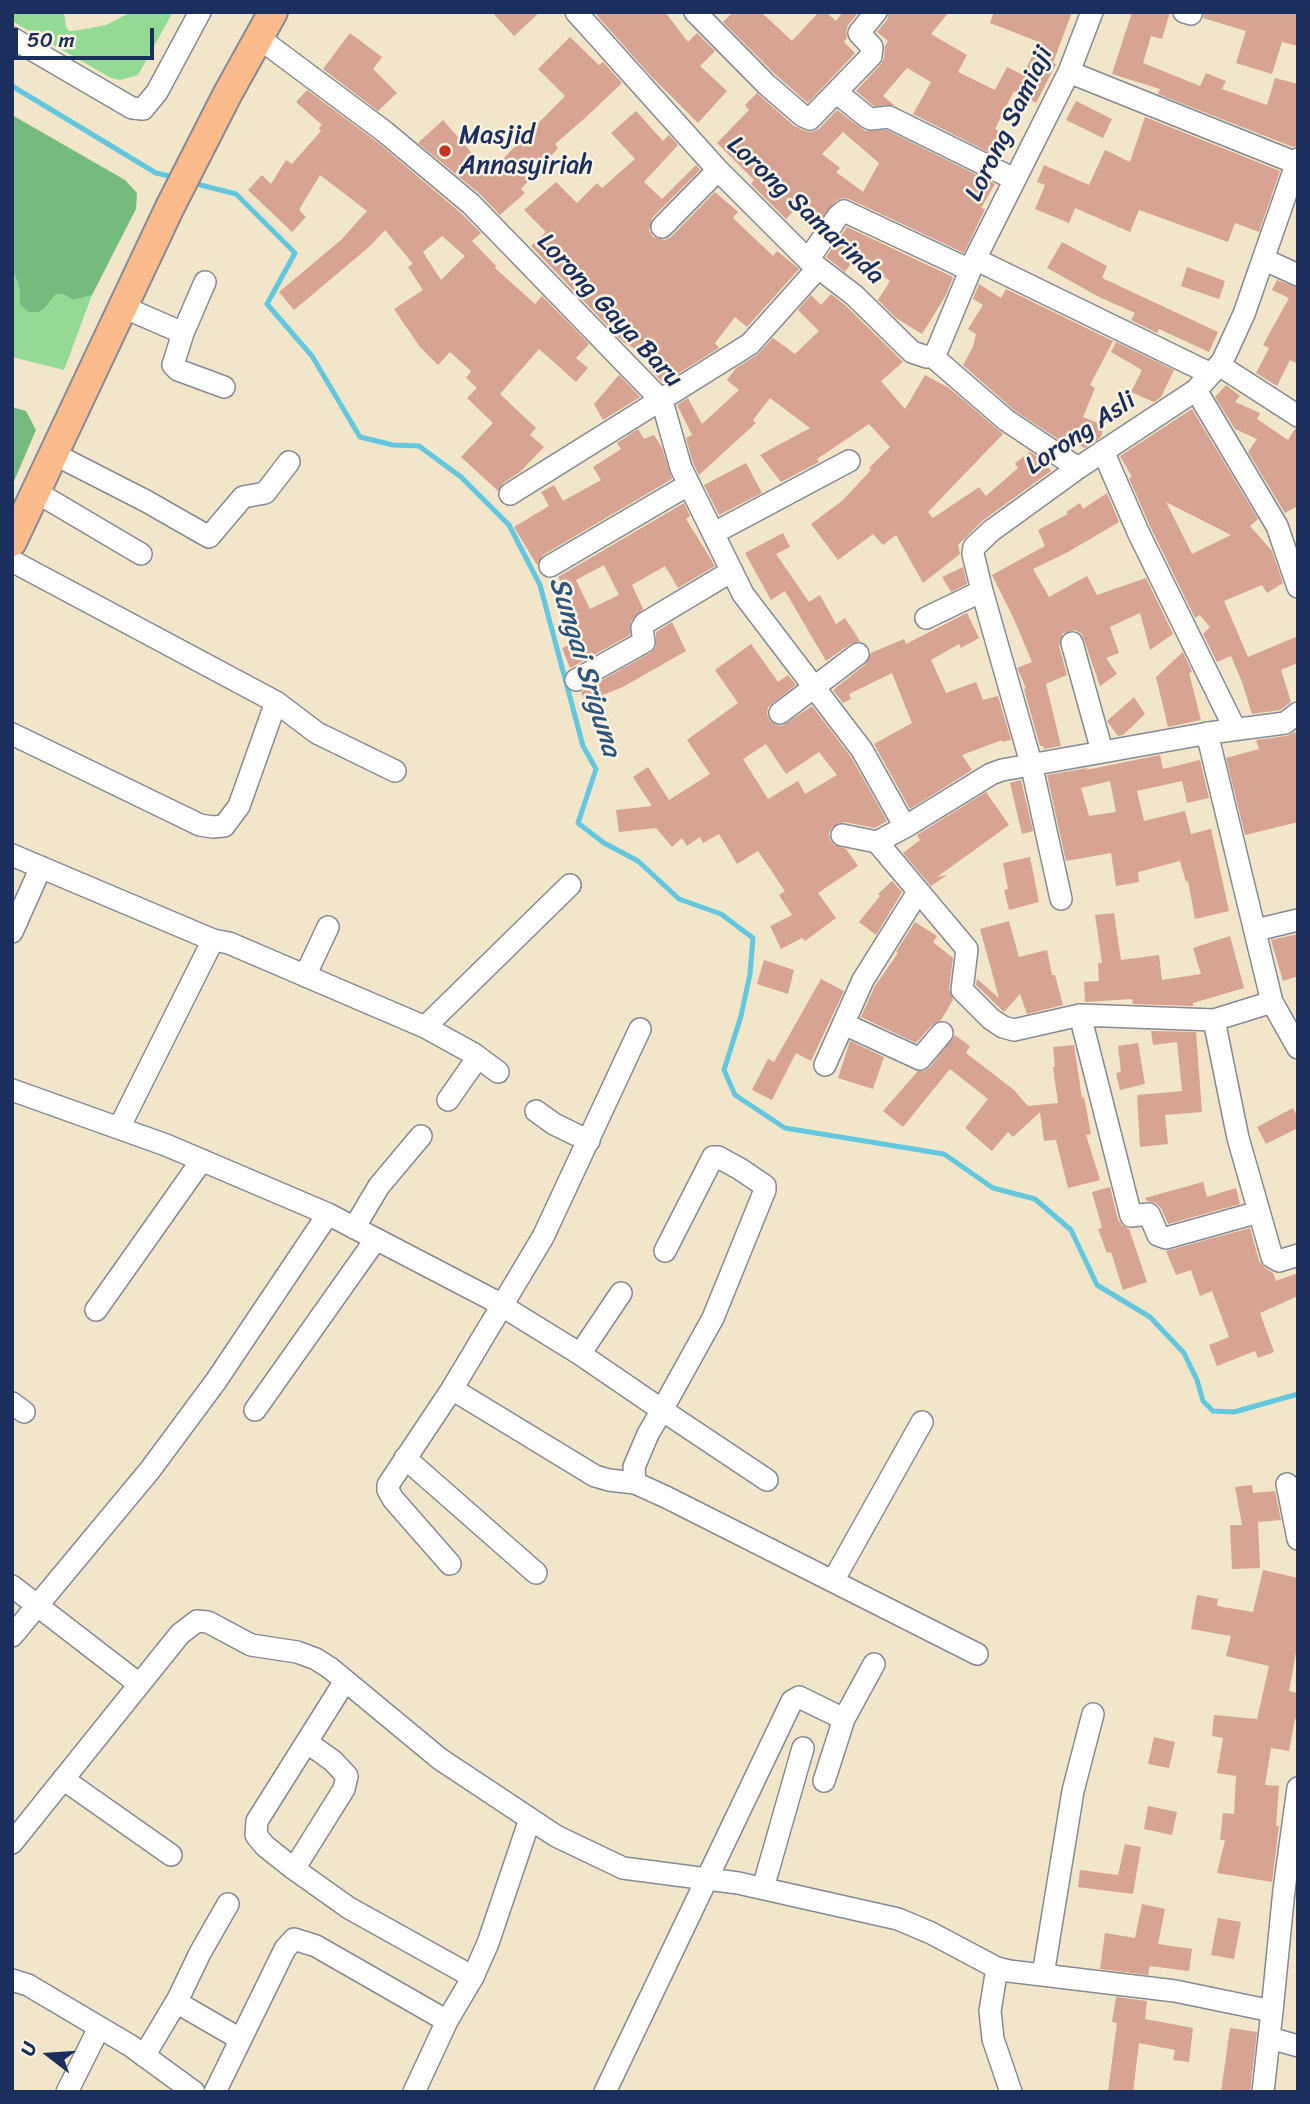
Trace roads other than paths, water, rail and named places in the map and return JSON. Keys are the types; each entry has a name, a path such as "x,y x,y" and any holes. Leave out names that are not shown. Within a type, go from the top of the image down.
{"main road":[{"path":"12,542 170,207 273,12"}],"street":[{"path":"12,38 132,108 143,109 158,92 200,12"},
{"name":"Lorong Samarinda","path":"576,12 718,170 813,264 854,295 912,352 932,356 1006,420 1078,468"},
{"path":"702,19 767,85 810,119 871,56 872,47 859,33 876,12"},
{"name":"Lorong Samiaji","path":"973,264 1069,72 1092,12"},
{"name":"Lorong Gaya Baru","path":"259,38 385,132 471,204 662,401 670,435 688,485 743,594 862,750 905,827"},
{"path":"1069,72 1297,161"},
{"path":"836,92 867,117 889,117 1014,179"},
{"name":"Lorong Asli","path":"1061,899 1031,763 982,591 973,554 974,547 991,531 1078,468 1196,390 1215,370 1244,314 1297,161"},
{"path":"662,227 718,170"},
{"path":"510,494 750,344 813,264 838,216 844,211 973,264 1215,370 1298,416"},
{"path":"1262,260 1298,275"},
{"path":"932,356 938,348 973,264"},
{"path":"205,282 183,333 173,365 178,370 224,387"},
{"path":"123,307 183,333"},
{"path":"1196,390 1278,526 1298,586"},
{"path":"1103,451 1139,534 1235,729"},
{"path":"54,454 209,537 243,497 265,493 289,462"},
{"path":"714,533 849,461"},
{"path":"550,566 688,485"},
{"path":"36,492 141,554"},
{"path":"12,561 276,702 317,733 395,771"},
{"path":"576,680 644,642 642,628 645,623 732,571"},
{"path":"926,618 982,591"},
{"path":"1072,643 1102,751"},
{"path":"780,713 858,654"},
{"path":"12,734 200,825 224,826 239,806 276,702"},
{"path":"877,842 991,774 1031,763 1295,721"},
{"path":"1207,733 1272,1002 1298,1048"},
{"path":"842,835 859,836 877,842 967,949 962,990 991,1019 1003,1027 1014,1030 1080,1015 1214,1020 1272,1002"},
{"path":"12,855 213,940 229,943 425,1027 478,1057 498,1072"},
{"path":"12,932 41,867"},
{"path":"425,1027 570,885"},
{"path":"825,1065 863,980 918,892"},
{"path":"1256,930 1298,920"},
{"path":"306,976 328,927"},
{"path":"119,1128 213,940"},
{"path":"1080,1015 1131,1216 1149,1214 1158,1236 1163,1238 1259,1212"},
{"path":"1214,1020 1238,1138 1272,1257 1279,1261 1298,1255"},
{"path":"844,1024 920,1059 942,1033"},
{"path":"450,1564 388,1490 388,1485 452,1389 543,1237 640,1029"},
{"path":"448,1100 478,1057"},
{"path":"12,1090 202,1160 328,1214 503,1306 580,1354 767,1480"},
{"path":"536,1111 554,1124 589,1141"},
{"path":"354,1228 379,1186 421,1136"},
{"path":"635,1483 634,1466 648,1434 713,1318 765,1186 740,1169 713,1157 665,1251"},
{"path":"96,1310 202,1160"},
{"path":"12,1636 150,1470 216,1381 328,1214"},
{"path":"255,1409 376,1239"},
{"path":"580,1354 621,1293"},
{"path":"452,1389 595,1476 635,1483 977,1654"},
{"path":"833,1581 922,1422"},
{"path":"405,1458 536,1573"},
{"path":"1287,1484 1298,1539"},
{"path":"12,1586 139,1684"},
{"path":"12,1843 180,1634 197,1621 208,1622 251,1645 305,1654 330,1668 440,1759 556,1836 623,1868 763,1888 898,1919 997,1968 1175,1991 1272,2011"},
{"path":"824,1781 844,1719 874,1664"},
{"path":"345,1681 257,1821 256,1835 265,1846 349,1909 473,1977"},
{"path":"606,2092 794,1698 804,1699 844,1719"},
{"path":"1043,1975 1073,1791 1093,1714"},
{"path":"295,1869 344,1789 347,1776 344,1770 308,1743"},
{"path":"763,1888 803,1748"},
{"path":"62,1779 171,1854"},
{"path":"1263,2092 1295,1838 1298,1788"},
{"path":"414,2092 488,1943 530,1819"},
{"path":"144,2056 178,1999 228,1904"},
{"path":"215,2092 285,1949 290,1941 297,1938 316,1946 447,2021"},
{"path":"997,1968 990,2011 993,2039 1011,2092"},
{"path":"12,1980 28,1984 144,2056 194,2092"},
{"path":"178,1999 183,2006 240,2039"},
{"path":"67,2092 99,2028"},
{"path":"1270,2038 1298,2046"}],"waterway":[{"path":"12,86 156,173 177,178"},
{"name":"Sungai Sriguna","path":"193,183 236,194 295,253 267,304 312,356 360,437 393,445 419,446 461,477 509,525 540,585 583,746 596,769 578,823 604,843 638,861 679,899 721,914 753,938 750,974 741,1016 724,1070 735,1095 785,1128 944,1154 993,1188 1035,1199 1071,1230 1097,1285 1150,1317 1184,1353 1197,1380 1203,1401 1213,1411 1234,1412 1298,1394"}],"place":[{"name":"Masjid Annasyiriah","path":"445,151"}]}
